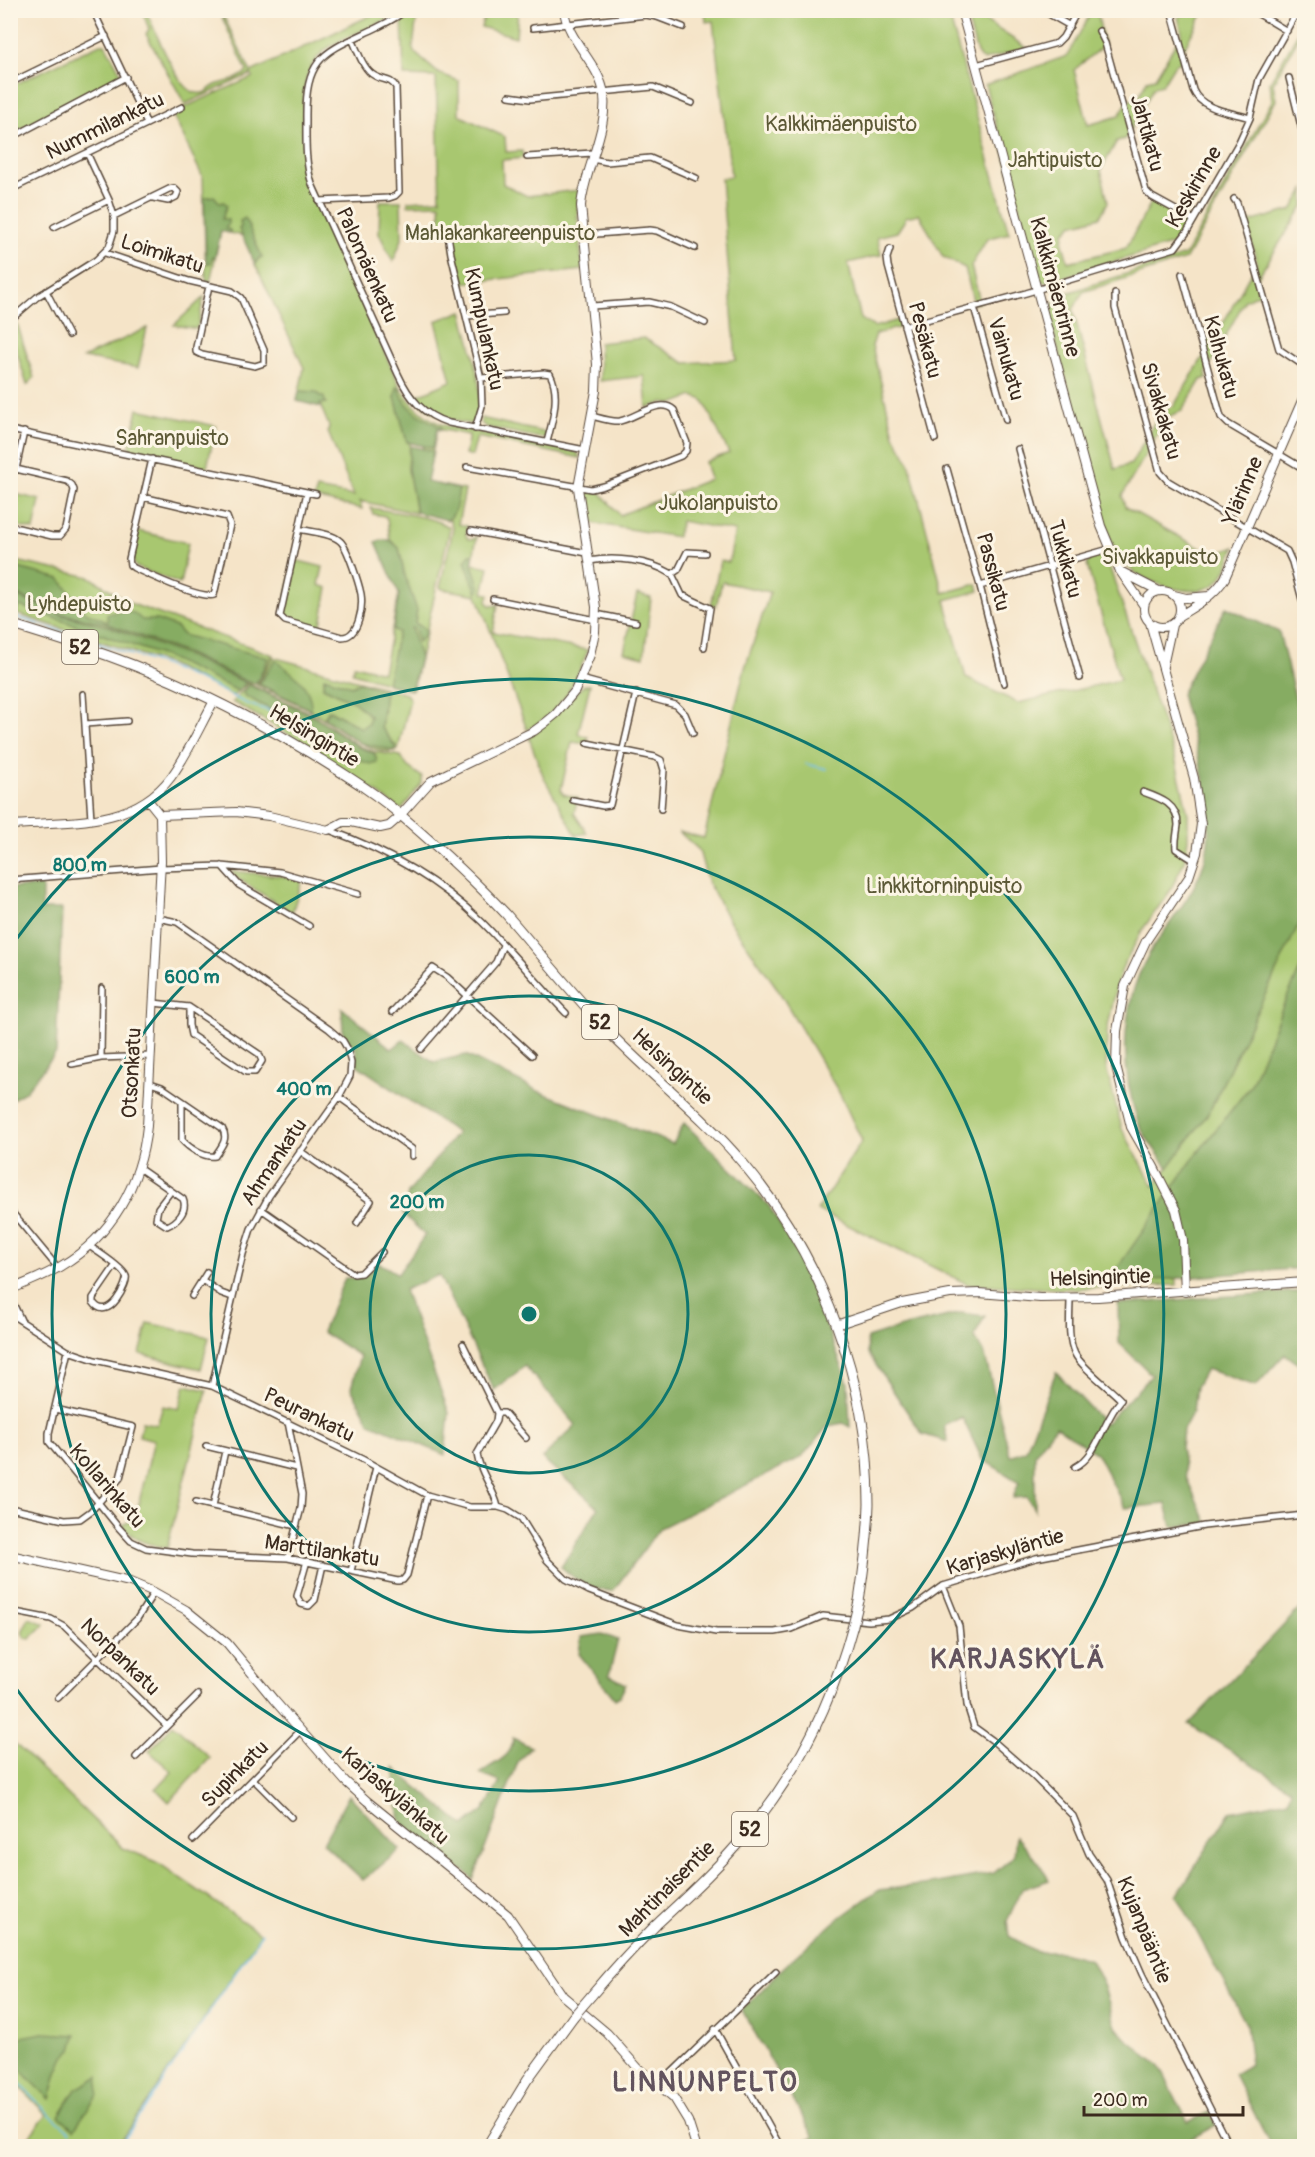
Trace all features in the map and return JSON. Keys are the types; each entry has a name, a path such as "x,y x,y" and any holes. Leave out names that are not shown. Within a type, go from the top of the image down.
{"main road":[{"name":"52","path":"10,624 116,658 214,701"},
{"name":"Helsingintie","path":"214,701 278,734 385,802 475,882 604,1027 683,1101 741,1161 763,1188 794,1236 821,1288 836,1325"},
{"name":"Mahtinaisentie","path":"488,2146 527,2080 573,2017 630,1952 730,1853 759,1819 781,1789 822,1714 841,1667 853,1625 859,1601 867,1543 868,1470 864,1438 855,1387 836,1325"}],"street":[{"path":"93,10 147,124"},
{"name":"Palomäenkatu","path":"406,10 393,20 352,39 322,57 314,66 308,84 306,105 308,164 310,178 319,201 409,395 422,409 438,420 585,450"},
{"path":"404,810 431,781 534,731 556,714 581,679 593,647 596,617 578,488 592,416 597,375 592,306 583,235 582,198 603,117 603,91 595,71 567,24 564,10"},
{"name":"Kalkkimäenrinne","path":"961,10 1101,526 1120,571 1144,606"},
{"path":"1042,10 1070,26"},
{"path":"976,65 1053,45 1060,40 1078,10"},
{"path":"1171,10 1197,99 1207,105 1250,118"},
{"path":"1252,10 1287,30"},
{"name":"Keskirinne","path":"903,326 1171,250 1181,242 1239,142 1250,118 1259,79 1299,10"},
{"path":"533,28 646,15 683,27"},
{"name":"Jahtikatu","path":"1099,31 1105,43 1146,191 1152,197 1194,220"},
{"path":"10,83 106,36"},
{"path":"319,201 389,198 399,192 396,87 391,81 375,76 368,70 352,39"},
{"path":"10,128 20,133 126,77"},
{"path":"1288,78 1305,138"},
{"path":"509,96 530,99 653,87 692,103"},
{"name":"Nummilankatu","path":"10,190 182,107"},
{"path":"10,320 46,291 105,253 113,236 114,216 109,200 87,153"},
{"path":"527,157 592,156 607,162 650,159 696,177"},
{"path":"114,216 153,198"},
{"path":"1234,199 1237,202 1279,349 1305,366"},
{"path":"54,227 109,200"},
{"path":"583,235 650,230 665,234 695,248"},
{"name":"Kumpulankatu","path":"448,235 481,378 482,406 475,429"},
{"name":"Pesäkatu","path":"890,249 887,258 888,266 935,439"},
{"name":"Loimikatu","path":"105,253 209,286 232,291 241,298 264,350 264,363 255,366 196,352 209,286"},
{"name":"Kalhukatu","path":"1182,274 1221,417 1228,424 1305,469"},
{"path":"46,291 69,335"},
{"name":"Sivakkakatu","path":"1114,294 1115,308 1160,472 1168,481 1289,553 1305,607"},
{"path":"592,306 649,302 670,307 705,323"},
{"name":"Vainukatu","path":"974,307 1006,420"},
{"path":"467,316 504,313"},
{"path":"481,378 550,374 553,380 555,400 547,442"},
{"name":"Ylärinne","path":"1179,616 1209,596 1225,578 1305,396"},
{"path":"467,467 591,489 681,456 688,446 674,410 668,405 658,406 617,421 592,416"},
{"path":"10,430 316,494"},
{"path":"10,476 16,469 24,432"},
{"name":"Tukkikatu","path":"1018,449 1080,678"},
{"path":"143,497 227,517 230,525 214,595 206,596 178,586 130,565 129,559 143,497 152,459"},
{"path":"10,526 60,536 66,530 74,490 67,481 16,469"},
{"name":"Passikatu","path":"947,469 1004,683"},
{"path":"299,529 334,537 343,543 361,593 356,629 346,637 285,621 280,616 307,492"},
{"path":"471,531 588,557 612,558 649,565 672,574 682,595 710,608 704,647"},
{"path":"980,586 1109,549"},
{"path":"672,574 678,570 687,552 705,553"},
{"path":"1120,571 1159,591 1173,595 1186,598 1209,596"},
{"path":"1159,591 1149,596 1144,606 1144,614 1150,623 1194,778 1200,824 1196,861 1189,877 1146,942 1125,986 1117,1031 1116,1066 1131,1127 1176,1210 1183,1240 1185,1292"},
{"path":"1163,666 1172,625 1179,616 1179,605 1173,595"},
{"path":"493,599 636,622"},
{"path":"1150,623 1161,627 1172,625"},
{"path":"581,679 676,705 685,714 693,733"},
{"path":"573,800 609,806 636,693"},
{"path":"83,694 91,819"},
{"path":"10,825 108,818 127,812 148,800 171,776 214,701"},
{"path":"86,724 127,721"},
{"path":"587,743 655,757 663,763 661,809"},
{"path":"1143,792 1163,800 1174,809 1178,825 1176,849 1196,861"},
{"path":"148,800 160,815 236,812 269,816 328,830 397,860 435,884 482,922 566,1013"},
{"name":"Otsonkatu","path":"10,1290 58,1268 89,1246 120,1208 140,1169 146,1140 150,1083 161,868 160,815"},
{"path":"328,830 343,822 380,828 389,826 397,819"},
{"path":"222,866 239,885 309,926"},
{"path":"10,879 222,866 280,872 358,894"},
{"name":"Ahmankatu","path":"158,918 177,922 337,1035 348,1048 351,1067 350,1076 339,1097 261,1209 247,1238 212,1386"},
{"path":"421,1049 496,962 503,945"},
{"path":"392,1012 433,968 447,977 532,1055"},
{"path":"101,1058 102,988"},
{"path":"154,1004 189,1007 259,1054 262,1061 255,1072 246,1072 191,1035 189,1007"},
{"path":"72,1064 101,1058 151,1056"},
{"path":"150,1083 162,1087 182,1101 225,1132 224,1144 214,1156 205,1155 182,1140 182,1101"},
{"path":"339,1097 412,1149 412,1156"},
{"path":"300,1151 371,1202 357,1222"},
{"path":"140,1169 183,1199 184,1209 176,1222 167,1226 156,1219 156,1213 171,1191"},
{"path":"261,1209 354,1274 362,1273 382,1252"},
{"path":"10,1210 58,1268"},
{"path":"89,1246 116,1266 127,1276 126,1284 110,1307 105,1310 100,1309 93,1302 93,1298 116,1266"},
{"path":"192,1296 207,1272"},
{"path":"202,1280 221,1293 232,1297"},
{"name":"Helsingintie","path":"836,1325 902,1303 950,1294 980,1293 1070,1298 1185,1292 1305,1282"},
{"path":"10,1297 21,1320"},
{"path":"1070,1298 1070,1336 1075,1353 1083,1364 1121,1400 1103,1428 1089,1457 1075,1467"},
{"name":"Peurankatu","path":"10,1314 68,1351 95,1360 212,1386 288,1422 427,1495 470,1507 498,1507 521,1518 547,1560 557,1571"},
{"path":"463,1344 497,1413 496,1421 477,1454 480,1468 495,1493 498,1507"},
{"name":"Kollarinkatu","path":"68,1351 49,1432 49,1442 131,1541 142,1547 164,1551"},
{"path":"10,1508 74,1521 84,1516 120,1478 133,1427 55,1409"},
{"path":"497,1413 504,1413 526,1438"},
{"path":"288,1422 302,1494 301,1508 288,1558"},
{"path":"206,1446 296,1467"},
{"path":"213,1506 225,1451"},
{"path":"351,1571 376,1467"},
{"name":"Marttilankatu","path":"164,1551 288,1558 398,1581 403,1580 407,1575 427,1495"},
{"path":"196,1502 296,1526"},
{"name":"Karjaskyläntie","path":"557,1571 589,1591 678,1625 716,1632 784,1631 823,1616 870,1621 889,1618 913,1608 943,1586 1014,1564 1077,1549 1204,1526 1305,1515"},
{"name":"Karjaskylänkatu","path":"10,1555 124,1580 154,1592 193,1614 227,1643 345,1781 508,1915 562,1996 607,2033 638,2067 674,2098 682,2109 696,2146"},
{"path":"307,1561 297,1596 301,1604 309,1606 315,1600 323,1565"},
{"name":"Kujanpääntie","path":"943,1586 960,1626 967,1705 974,1727 1032,1775 1073,1816 1089,1854 1107,1880 1126,1937 1142,1974 1229,2146"},
{"path":"58,1698 137,1619 154,1592"},
{"name":"Norpankatu","path":"10,1611 51,1619 64,1626 166,1726"},
{"name":"Norpankatu","path":"136,1757 198,1695"},
{"name":"Supinkatu","path":"193,1840 300,1731"},
{"path":"253,1779 291,1817"},
{"path":"659,2085 776,1972"},
{"path":"715,2029 780,2146"}],"green space":[{"path":"142,11 146,11 167,58 182,82 190,90 200,93 237,78 247,71 219,11 251,72 380,11 401,11 331,46 314,62 306,81 303,103 306,181 399,384 418,410 447,426 573,451 578,453 580,458 477,437 472,456 465,454 469,435 437,429 430,466 405,400 395,397 407,442 410,443 408,469 416,513 360,501 362,509 314,498 317,489 354,496 328,432 329,426 321,407 297,401 304,368 255,264 262,257 241,227 239,229 242,236 221,231 210,282 206,281 203,178 173,115 183,108 253,77 251,74 185,104 146,34 149,29"},
{"name":"Mahlakankareenpuisto","path":"410,11 417,13 414,52 438,73 459,81 459,115 505,137 506,152 522,151 523,158 502,160 503,184 527,196 579,190 579,240 583,270 461,283 452,247 454,227 441,225 440,204 408,205 408,201 440,199 436,77 404,76 402,18"},
{"path":"486,11 518,11 516,37 481,27"},
{"name":"Linkkitorninpuisto","path":"705,11 948,11 1009,233 987,239 971,266 980,302 974,304 965,268 943,257 919,214 905,217 897,232 877,237 881,255 848,263 861,319 874,327 899,320 901,327 876,334 872,346 894,435 909,462 943,593 977,584 979,591 945,600 966,678 1018,703 1120,680 1087,565 1089,558 1105,554 1175,758 1188,814 1188,839 1184,862 1170,891 1145,926 1123,966 1107,1031 1106,1067 1122,1129 1154,1186 1209,1112 1304,913 1304,961 1251,1085 1193,1159 1175,1234 1177,1285 1060,1289 967,1284 817,1210 862,1141 840,1094 777,988 729,920 708,883 699,850 679,832 704,838 744,671 770,592 722,582 716,606 711,606 720,561 729,562 735,531 681,521 677,537 586,522 583,496 589,491 599,491 620,515 710,479 705,462 729,453 703,400 693,396 672,404 664,402 647,408 644,376 600,381 599,343 644,338 685,363 736,360 721,179 731,176 713,21 706,22"},
{"path":"965,11 982,11 984,20 1027,48 981,59 977,53"},
{"name":"Jahtipuisto","path":"1092,11 1101,11 1098,16 1104,45 1074,70 1088,125 1119,116 1128,101 1138,98 1147,80 1155,78 1182,33 1178,17 1194,11 1204,11 1180,56 1182,62 1175,64 1162,85 1154,87 1125,139 1117,141 1101,170 1108,202 1100,217 1072,225 1064,233 1063,244 1068,262 1126,248 1152,201 1190,220 1173,244 1041,282 985,85 1067,56"},
{"name":"Sivakkapuisto","path":"1304,22 1304,28 1273,83 1276,100 1186,259 1083,292 1073,310 1115,469 1131,464 1161,411 1174,406 1206,352 1203,338 1217,334 1257,262 1246,223 1292,210 1304,190 1304,205 1256,280 1259,294 1245,300 1206,373 1207,378 1201,380 1182,411 1167,417 1122,496 1125,507 1213,555 1235,547 1225,572 1215,584 1206,589 1195,590 1170,588 1146,579 1128,567 1110,540 1048,313 1058,296 1185,255 1272,101 1270,82"},
{"path":"100,44 105,44 121,73 119,78 17,130 10,116 11,86"},
{"path":"214,196 220,203 224,202 227,205 222,219 228,220 225,228 230,230 230,233 221,231 215,257 212,257 211,263 206,263 204,198"},
{"path":"380,201 401,201 402,239 393,262 379,233"},
{"path":"245,218 262,257 255,264 239,229 240,221"},
{"path":"204,297 197,329 174,325"},
{"path":"462,311 477,371 479,389 480,404 477,417 470,424 439,415 426,408 414,397 451,381 436,321"},
{"path":"16,320 34,378 27,385 11,333 11,327"},
{"path":"147,328 138,368 83,358"},
{"path":"397,387 410,407 422,417 441,427 441,430 437,429 433,448 407,442 395,397"},
{"path":"299,391 316,392 323,396 326,403 320,404 321,407 297,401"},
{"name":"Sahranpuisto","path":"138,409 216,426 207,467 129,450"},
{"path":"481,418 547,433 545,437 540,438 486,427 481,423"},
{"path":"410,446 433,451 427,482 459,489 455,511 447,520 416,512 408,469"},
{"path":"437,484 465,490 458,524 467,526 466,536 469,539 477,536 472,564 489,567 483,593 489,594 487,601 489,605 498,604 493,632 588,650 565,696 549,715 527,730 477,595 440,587 453,529"},
{"path":"11,493 40,500 34,530 11,525"},
{"path":"371,508 424,518 450,528 413,689 411,690 352,673 354,665 383,672 399,594 411,627 426,630 415,623 399,548 390,540 387,519 385,516 373,514"},
{"path":"138,531 188,543 180,584 136,567 132,559"},
{"path":"390,540 399,548 404,573 417,610 415,623 426,630 425,635 418,642 415,629 411,628 420,658 411,690 387,684 398,632 393,630 399,594 376,542"},
{"path":"470,554 474,554 472,564 480,589 477,593 465,561"},
{"name":"Lyhdepuisto","path":"11,560 90,577 132,604 273,655 256,684 248,683 233,696 167,663 11,612"},
{"path":"295,560 323,567 319,585 328,588 320,629 290,619 285,614 284,606"},
{"path":"11,566 60,579 85,612 105,620 106,623 62,614 11,592"},
{"path":"11,594 61,615 108,626 190,657 246,683 238,691 169,658 20,606 18,610 11,608"},
{"path":"637,594 651,598 644,657 624,652"},
{"path":"1226,607 1279,632 1297,705 1304,710 1304,913 1209,1112 1168,1168 1138,1122 1128,1078 1126,1032 1134,987 1143,966 1198,879 1206,855 1209,815 1206,794 1198,754 1181,694"},
{"path":"121,611 134,613 142,620 157,620 176,627 183,635 268,658 258,680 255,683 248,682 188,654 108,624 107,614"},
{"path":"273,657 406,694 410,699 398,750 376,750 365,745 312,711 257,685","holes":["324,677 351,686 384,708 381,728 395,745 324,718 330,710 361,728 368,724 370,716 354,702 323,687"]},
{"path":"275,660 305,687 309,694 311,710 259,684"},
{"path":"324,677 351,686 359,682 385,691 381,727 397,749 360,743 324,718 329,710 361,728 368,724 370,716 354,702 323,687"},
{"path":"249,684 312,714 359,746 375,752 401,756 407,766 422,777 422,783 401,810 318,753 232,702"},
{"path":"249,685 310,714 359,747 375,754 377,762 370,764 347,756 328,742 244,695 243,691"},
{"path":"584,685 590,685 578,734 588,737 587,744 572,742 561,790 563,794 578,798 574,813 587,833 576,835 544,778 529,738"},
{"path":"232,871 281,876 302,881 292,913 234,876"},
{"path":"42,886 42,909 62,909 56,1053 25,1092 11,1100 11,888"},
{"path":"1304,961 1304,1268 1106,1284 1193,1159 1251,1085"},
{"path":"342,1008 392,1049 403,1040 434,1062 466,1055 538,1091 673,1144 684,1123 769,1206 804,1266 848,1383 850,1427 843,1423 828,1426 802,1457 660,1528 613,1591 597,1589 584,1584 561,1567 598,1508 542,1458 576,1425 525,1366 494,1390 439,1275 404,1290 449,1413 445,1455 370,1423 351,1388 360,1356 322,1332 345,1278 361,1278 379,1263 398,1274 425,1235 403,1214 408,1193 457,1133 357,1065 356,1049 343,1036"},
{"path":"1304,1291 1304,1368 1285,1354 1256,1386 1206,1369 1196,1387 1193,1411 1183,1430 1181,1448 1186,1477 1207,1523 1172,1527 1166,1504 1125,1508 1097,1454 1056,1426 1035,1454 1035,1511 1027,1497 1013,1498 1019,1482 982,1459 962,1417 944,1426 948,1442 922,1434 868,1353 867,1338 905,1326 961,1313 985,1316 974,1337 984,1352 1010,1456 1026,1450 1056,1372 1105,1424 1152,1375 1119,1343 1118,1304"},
{"path":"148,1323 209,1337 201,1369 140,1354"},
{"path":"185,1385 207,1390 167,1548 142,1541 122,1525 135,1519 154,1440 139,1436 142,1422 157,1425 163,1406 179,1409"},
{"path":"1304,1604 1304,2146 1271,2146 1234,2074 1251,2064 1246,2024 1177,1895 1230,1812 1288,1800 1291,1789 1189,1724"},
{"path":"29,1618 45,1624 30,1639 25,1638 22,1632"},
{"path":"602,1634 618,1640 609,1675 626,1684 620,1696 615,1699 579,1654 581,1637"},
{"path":"173,1724 210,1758 169,1802 156,1789 172,1772 149,1751"},
{"path":"513,1738 531,1747 518,1762 473,1880 466,1872 448,1862 400,1821 394,1768 464,1826 484,1810 500,1782 480,1774 510,1751"},
{"path":"10,1739 123,1848 157,1862 261,1934 118,2146 21,2146 47,2115 11,2078"},
{"path":"349,1795 400,1850 363,1880 323,1843"},
{"path":"1016,1836 1039,1863 1049,1880 1022,1889 1007,1921 1009,1936 1037,1952 1062,1952 1091,1960 1104,1987 1116,2027 1129,2041 1159,2065 1188,2122 1210,2112 1216,2125 1178,2146 794,2146 814,2137 742,2010 790,1961 834,1922 878,1890 994,1873 1014,1856"},
{"path":"43,2033 76,2035 72,2050 64,2057 57,2073 50,2099 11,2061 11,2039"},
{"path":"99,2076 98,2095 74,2129 59,2116 76,2089"}],"waterway":[{"path":"10,615 164,665 245,703 269,711 297,731"},
{"path":"806,764 827,769"},
{"path":"120,2146 262,1933"},
{"path":"10,2073 49,2114 71,2132"}],"district":[{"name":"KARJASKYLÄ","path":"1018,1659"},
{"name":"LINNUNPELTO","path":"705,2082"}],"park label":[{"name":"Kalkkimäenpuisto","path":"841,124"},
{"name":"Jukolanpuisto","path":"718,503"}]}
